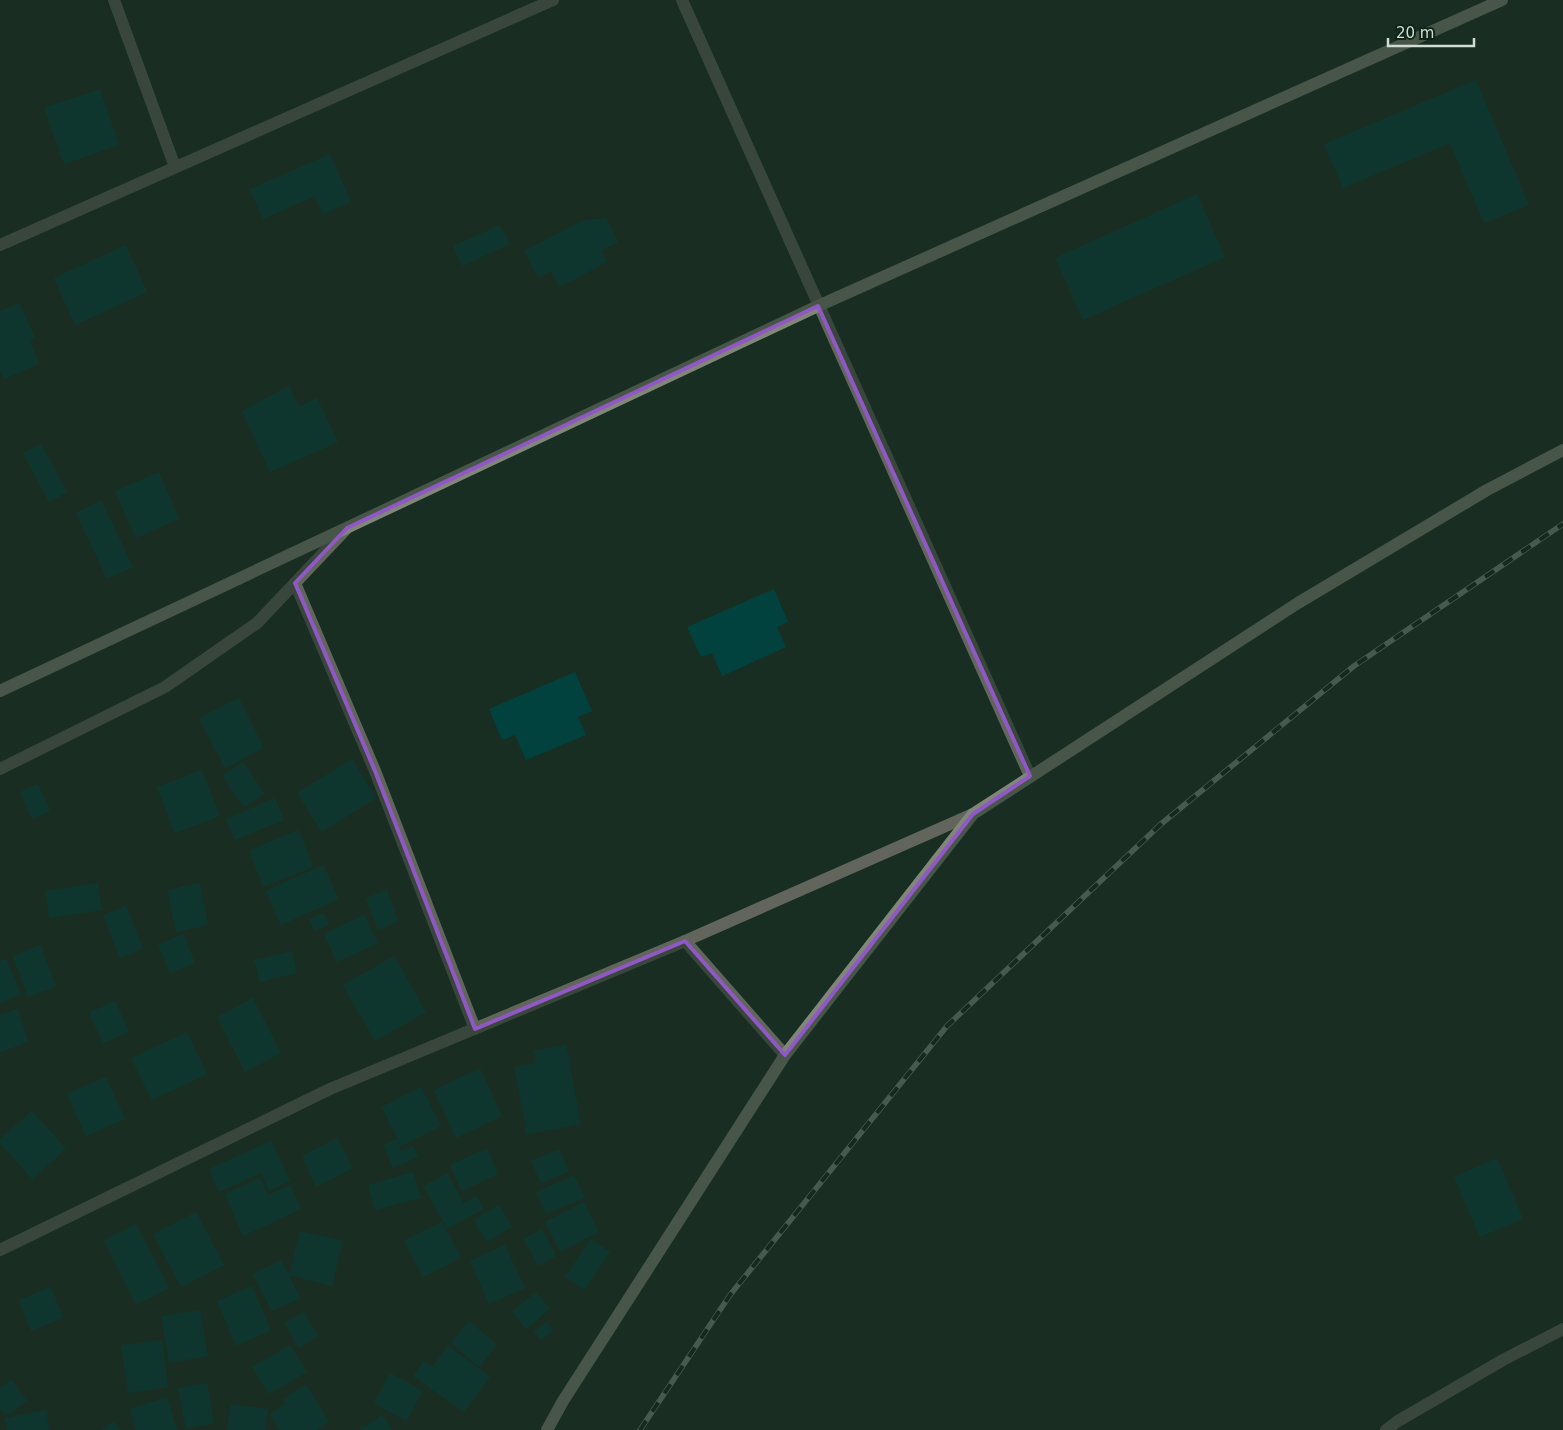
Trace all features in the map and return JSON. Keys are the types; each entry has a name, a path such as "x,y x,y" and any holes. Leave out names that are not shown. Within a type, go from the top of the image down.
{"street":[{"path":"114,0 175,167"},
{"path":"0,245 553,0"},
{"path":"682,0 1030,776"},
{"path":"0,691 818,306 1502,0"},
{"path":"0,1250 330,1089 685,941 973,814 1298,603 1487,490 1563,450"},
{"path":"0,769 165,688 257,623 347,528"},
{"path":"295,583 375,771 475,1029"},
{"path":"547,1430 563,1401 785,1055 973,814"},
{"path":"685,941 785,1055"},
{"path":"1386,1430 1398,1421 1503,1360 1563,1329"}],"highlighted area":[{"path":"818,306 1030,776 973,814 785,1055 685,941 475,1029 375,771 295,583 347,528"}],"building":[{"path":"1476,80 1529,205 1484,223 1450,143 1343,188 1324,144"},
{"path":"100,89 119,145 64,164 44,108"},
{"path":"330,154 351,202 323,214 315,196 263,219 250,189"},
{"path":"1197,194 1225,257 1083,320 1055,258"},
{"path":"606,218 618,242 601,251 607,262 560,287 551,271 538,277 524,251 581,221"},
{"path":"500,225 510,244 462,266 453,246"},
{"path":"126,245 147,292 75,325 54,278"},
{"path":"19,303 35,337 30,340 39,364 4,379 0,371 0,311"},
{"path":"289,386 299,407 317,398 338,442 270,472 242,411"},
{"path":"41,444 67,492 49,502 23,453"},
{"path":"159,472 179,519 136,538 115,491"},
{"path":"101,500 133,567 107,579 76,513"},
{"path":"774,589 788,622 777,627 786,647 722,676 712,653 701,657 687,627"},
{"path":"575,672 592,711 578,717 586,735 526,760 515,735 502,740 489,709"},
{"path":"239,698 264,748 225,768 199,718"},
{"path":"352,759 376,798 322,832 297,793"},
{"path":"243,762 265,794 244,807 222,776"},
{"path":"202,770 220,816 175,833 157,787"},
{"path":"38,784 50,811 32,819 20,792"},
{"path":"275,798 284,820 235,840 226,819"},
{"path":"299,830 313,867 263,887 249,850"},
{"path":"323,865 339,899 281,925 266,891"},
{"path":"98,883 102,910 49,918 45,891"},
{"path":"200,883 208,925 176,932 167,890"},
{"path":"387,890 398,922 378,930 366,898"},
{"path":"126,906 143,949 120,958 103,915"},
{"path":"324,913 329,925 315,931 309,919"},
{"path":"364,915 378,943 337,962 324,934"},
{"path":"183,934 195,963 170,973 158,945"},
{"path":"40,945 56,986 28,997 13,956"},
{"path":"292,951 297,973 260,982 254,960"},
{"path":"394,956 426,1012 375,1041 343,985"},
{"path":"6,959 21,994 0,1003 0,961"},
{"path":"253,998 281,1053 245,1072 217,1017"},
{"path":"115,1001 129,1032 103,1043 89,1013"},
{"path":"18,1009 28,1042 0,1052 0,1015"},
{"path":"187,1032 207,1074 152,1100 131,1058"},
{"path":"566,1045 581,1124 527,1134 514,1067 536,1063 534,1051"},
{"path":"480,1068 502,1116 456,1138 434,1090"},
{"path":"106,1077 125,1119 86,1136 67,1094"},
{"path":"421,1087 441,1126 401,1146 382,1107"},
{"path":"32,1111 66,1149 32,1179 0,1143 0,1139"},
{"path":"337,1138 353,1168 316,1187 302,1156"},
{"path":"397,1139 401,1151 413,1146 418,1157 393,1168 384,1145"},
{"path":"271,1141 290,1181 269,1191 261,1173 219,1192 209,1169"},
{"path":"487,1148 498,1174 462,1191 450,1165"},
{"path":"559,1149 569,1172 541,1183 531,1161"},
{"path":"1497,1158 1523,1219 1480,1237 1454,1177"},
{"path":"413,1172 421,1198 375,1210 368,1185"},
{"path":"447,1173 463,1203 476,1196 484,1209 447,1229 424,1186"},
{"path":"574,1175 585,1198 546,1214 536,1192"},
{"path":"260,1178 268,1195 290,1185 301,1209 243,1236 225,1194"},
{"path":"584,1202 599,1232 560,1252 545,1222"},
{"path":"499,1205 512,1227 487,1242 474,1220"},
{"path":"196,1212 224,1265 181,1287 153,1234"},
{"path":"442,1222 461,1258 423,1277 404,1241"},
{"path":"136,1224 169,1288 136,1305 104,1240"},
{"path":"542,1229 556,1256 538,1266 524,1239"},
{"path":"300,1231 343,1241 332,1286 289,1275"},
{"path":"591,1239 610,1252 584,1290 565,1277"},
{"path":"505,1245 525,1288 489,1304 470,1261"},
{"path":"281,1260 300,1298 272,1311 253,1274"},
{"path":"252,1286 271,1330 236,1346 217,1301"},
{"path":"51,1287 63,1318 31,1331 19,1300"},
{"path":"536,1292 550,1309 526,1329 512,1312"},
{"path":"200,1310 208,1356 169,1363 162,1316"},
{"path":"303,1312 318,1336 299,1348 285,1323"},
{"path":"469,1321 497,1345 479,1367 451,1343"},
{"path":"547,1322 553,1331 540,1340 534,1331"},
{"path":"162,1340 168,1387 128,1393 121,1345"},
{"path":"290,1345 307,1372 269,1394 252,1367"},
{"path":"448,1346 490,1377 464,1412 413,1376 424,1361 432,1367"},
{"path":"390,1373 423,1391 406,1421 374,1403"},
{"path":"11,1380 27,1401 6,1416 0,1408 0,1388"},
{"path":"207,1383 214,1423 186,1428 178,1388"},
{"path":"306,1385 329,1422 316,1430 279,1430 270,1414 286,1404 283,1399"},
{"path":"167,1397 177,1430 136,1430 130,1409"},
{"path":"231,1404 268,1409 265,1430 227,1430"},
{"path":"46,1410 49,1430 7,1430 5,1418"},
{"path":"382,1415 392,1430 359,1430"},
{"path":"113,1421 121,1430 102,1430"}],"railway":[{"path":"640,1430 730,1295 947,1026 1161,824 1354,666 1563,524"}]}
